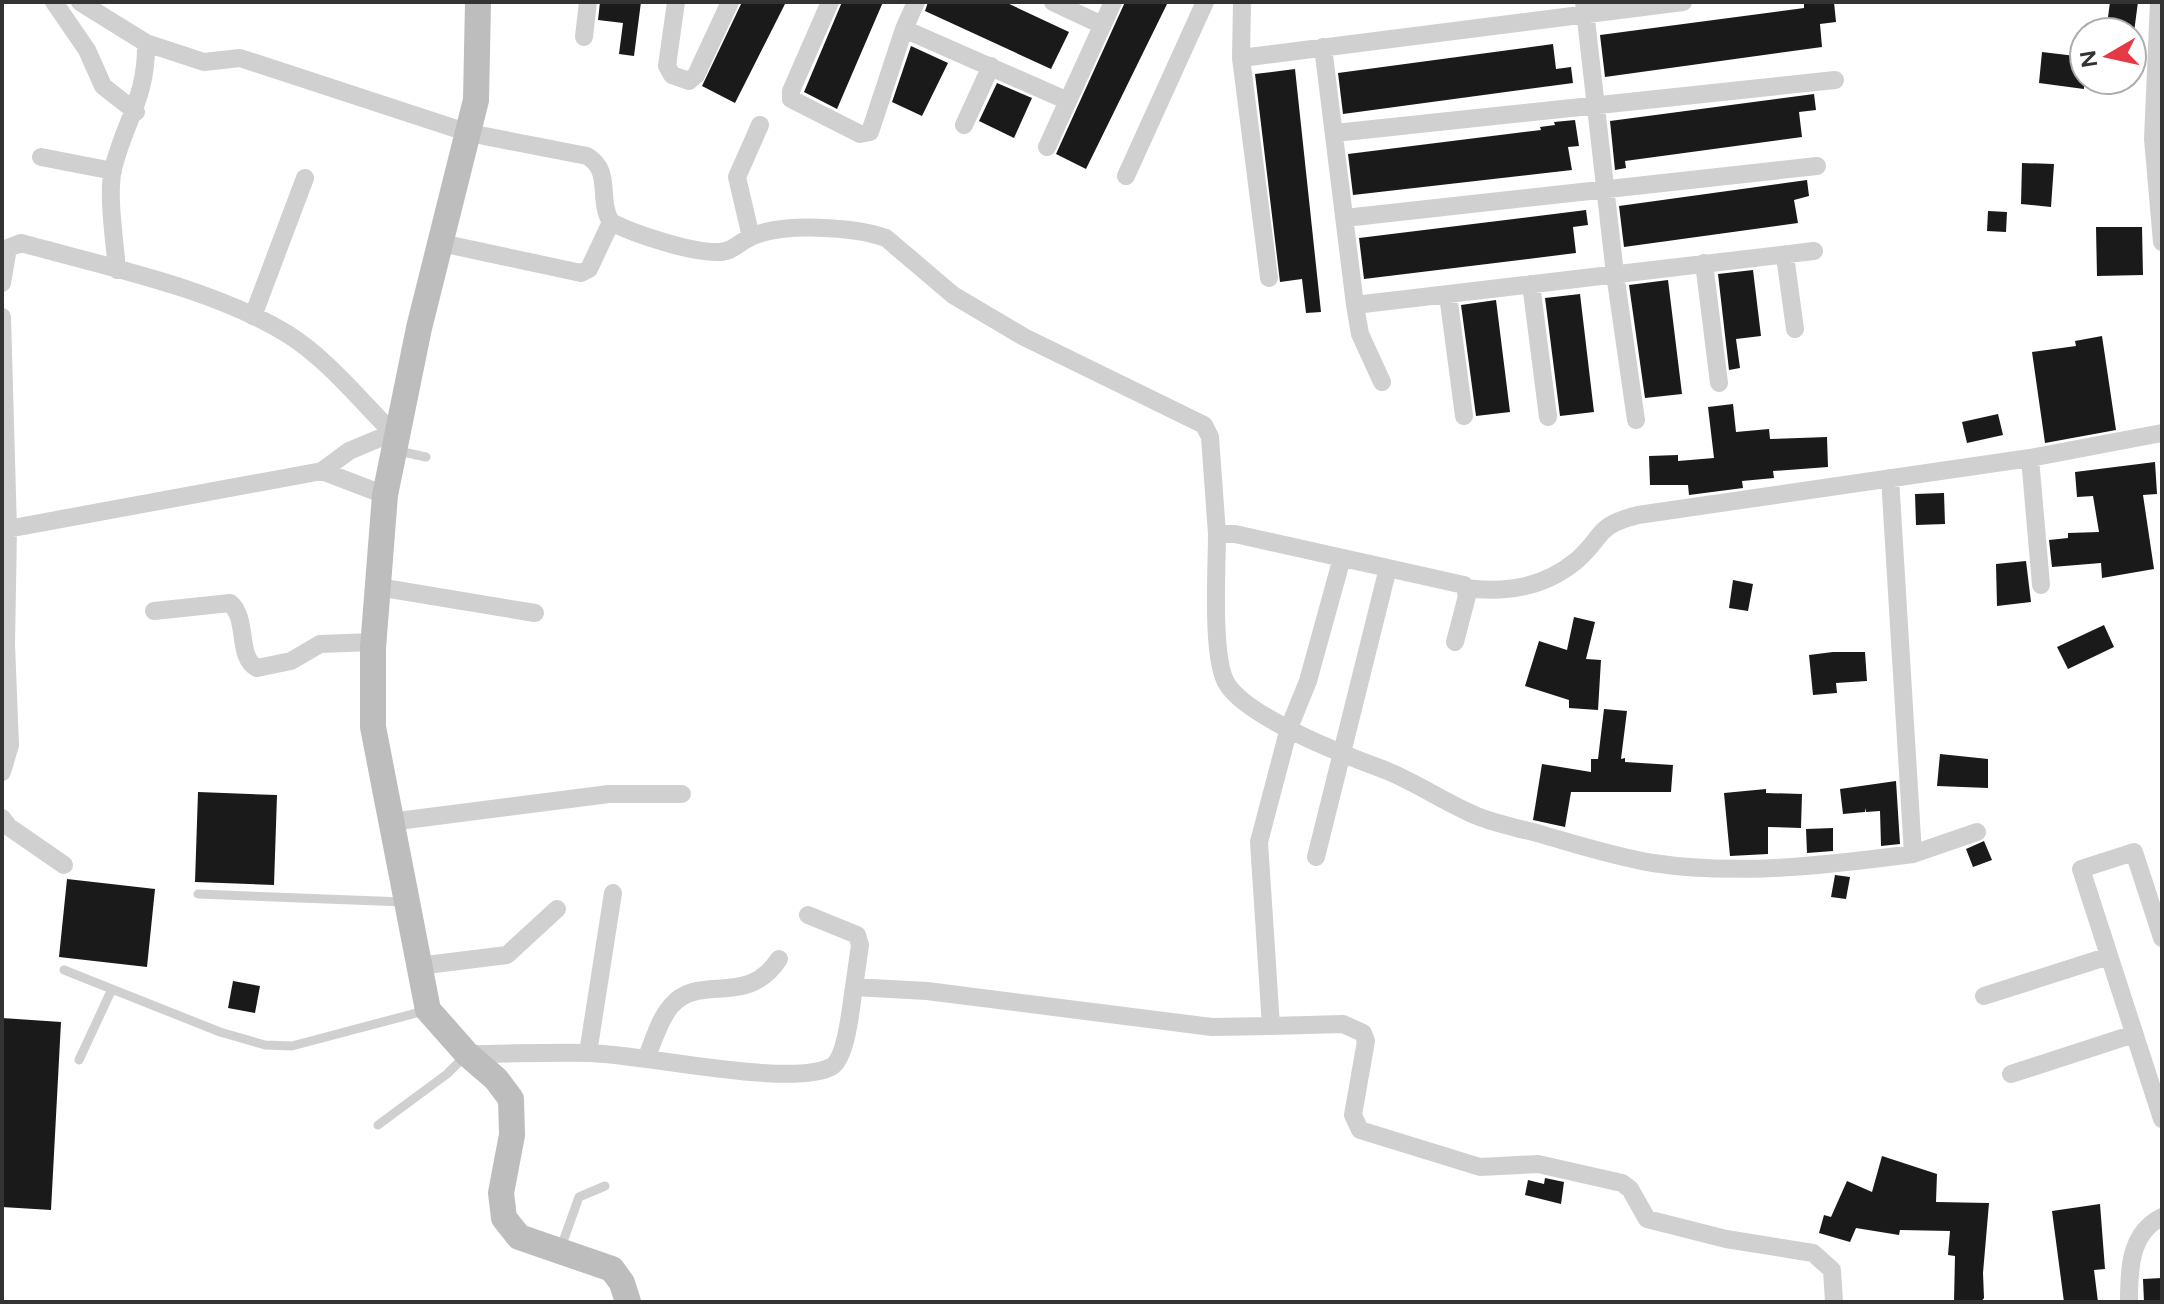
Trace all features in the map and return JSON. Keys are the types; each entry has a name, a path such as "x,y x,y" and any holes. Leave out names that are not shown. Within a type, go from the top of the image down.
{"street":[{"path":"54,2 87,50 103,86 136,112"},
{"path":"80,2 146,43 204,62 240,58 469,133 590,158 603,175 605,209 611,222 716,253 736,248 751,237 793,228 873,234 886,238 953,295 1012,330 1204,425 1210,437 1217,534 1219,653 1223,678 1242,700 1289,728 1340,754 1420,786 1478,816 1604,853 1655,863 1728,867 1856,862 1913,854 1977,832"},
{"path":"478,2 478,75 469,133 395,437 385,495 373,642 373,727 404,902 428,1010 467,1054 505,1089 514,1110 501,1193 504,1218 519,1237 612,1269 622,1283 628,1302"},
{"path":"584,37 588,2"},
{"path":"676,2 667,66 672,75 689,81 696,75 730,2"},
{"path":"830,2 791,91 791,99 863,135 870,132 916,2"},
{"path":"1053,2 1102,25"},
{"path":"1047,147 1113,2"},
{"path":"1126,176 1205,2"},
{"path":"1242,2 1241,58 1269,278"},
{"path":"1241,58 1585,7 1683,2"},
{"path":"2159,2 2153,139 2161,233"},
{"path":"1585,7 1615,274 1636,420"},
{"path":"904,29 1068,101"},
{"path":"117,270 113,171 147,73 146,43"},
{"path":"1323,47 1360,334 1382,382"},
{"path":"964,125 991,66"},
{"path":"1335,133 1595,108 1835,80"},
{"path":"751,237 737,177 760,125"},
{"path":"41,157 113,171"},
{"path":"1345,218 1817,166"},
{"path":"253,316 305,178"},
{"path":"441,243 581,273 589,269 611,222"},
{"path":"2,283 6,252 18,243 117,270 253,316 312,352 395,437"},
{"path":"1355,305 1814,251"},
{"path":"1785,256 1795,329"},
{"path":"1704,263 1719,383"},
{"path":"1531,284 1548,417"},
{"path":"1448,295 1464,416"},
{"path":"2,317 4,644 10,745 2,772"},
{"path":"1217,534 1235,534 1456,582 1465,588 1493,591 1529,587 1544,581 1575,561 1602,528 1613,521 2030,458 2162,433"},
{"path":"5,530 322,471 349,451 395,437"},
{"path":"2030,458 2041,585"},
{"path":"322,471 385,495"},
{"path":"1890,478 1913,854"},
{"path":"1271,1026 1259,842 1289,728 1308,681 1342,558"},
{"path":"1316,857 1388,568"},
{"path":"378,587 535,613"},
{"path":"1455,642 1467,596 1465,588"},
{"path":"154,611 230,603 240,616 250,664 257,668 291,661 320,644 373,642"},
{"path":"390,822 609,794 652,791 682,794"},
{"path":"2,818 9,827 64,865"},
{"path":"2162,938 2134,852 2081,869 2162,1119"},
{"path":"588,1053 613,893"},
{"path":"418,966 507,955 517,950 557,909"},
{"path":"467,1054 647,1056 762,1073 829,1069 840,1059 860,945 857,935 808,915"},
{"path":"1984,996 2109,956"},
{"path":"647,1056 670,1007 680,998 693,992 755,984 771,972 779,959"},
{"path":"854,987 927,991 1212,1027 1343,1024 1363,1033 1366,1041 1353,1115 1360,1130 1480,1167 1538,1164 1622,1183 1630,1189 1647,1219 1726,1239 1797,1249 1822,1257 1834,1277 1834,1302"},
{"path":"2011,1074 2134,1034"},
{"path":"2129,1302 2128,1267 2133,1252 2150,1225 2162,1217"}],"lane":[{"path":"395,437 426,457"},
{"path":"198,894 404,902"},
{"path":"64,970 220,1032 265,1045 292,1046 428,1010"},
{"path":"79,1060 112,989"},
{"path":"378,1125 447,1074 467,1054"},
{"path":"560,1250 579,1197 605,1186"}],"building":[{"path":"600,2 641,2 634,56 619,54 623,23 598,20"},
{"path":"742,2 786,2 735,103 702,86"},
{"path":"842,2 883,2 837,109 804,92"},
{"path":"928,2 1005,2 1069,32 1051,69 925,11"},
{"path":"1125,2 1168,2 1086,169 1056,154"},
{"path":"1804,2 1834,2 1836,22 1820,24 1822,47 1605,77 1600,35 1804,8"},
{"path":"2110,2 2138,2 2136,16 2108,16"},
{"path":"1553,44 1556,69 1571,67 1573,83 1343,114 1338,73"},
{"path":"911,46 948,63 922,116 892,102"},
{"path":"2042,52 2068,55 2068,87 2039,83"},
{"path":"1295,69 1321,312 1306,313 1302,279 1280,282 1255,74"},
{"path":"997,83 1032,98 1014,138 979,121"},
{"path":"1814,94 1816,110 1799,112 1802,137 1625,161 1626,168 1615,170 1610,121"},
{"path":"1575,120 1579,146 1568,147 1572,170 1353,195 1348,154 1541,130 1540,127 1555,125 1554,122"},
{"path":"2022,163 2054,164 2051,207 2021,204"},
{"path":"1807,180 1809,196 1794,200 1798,223 1624,247 1619,206"},
{"path":"1586,210 1588,225 1573,227 1576,253 1364,279 1359,238"},
{"path":"1988,211 2007,212 2006,232 1987,231"},
{"path":"2096,227 2142,227 2143,275 2097,276"},
{"path":"1753,270 1761,336 1736,339 1740,368 1729,370 1718,274"},
{"path":"1668,280 1682,394 1645,398 1629,285"},
{"path":"1580,294 1594,412 1560,416 1545,298"},
{"path":"1496,300 1510,412 1476,416 1461,305"},
{"path":"2102,336 2116,430 2045,443 2032,352 2076,346 2075,341"},
{"path":"1733,404 1736,432 1769,429 1770,439 1827,437 1828,467 1773,471 1774,478 1742,481 1743,488 1689,495 1688,485 1650,485 1649,456 1678,455 1678,461 1714,458 1708,407"},
{"path":"1998,414 2003,435 1967,443 1962,422"},
{"path":"2155,462 2157,494 2143,495 2154,569 2102,578 2101,563 2052,567 2049,540 2068,538 2068,533 2099,532 2093,496 2077,497 2075,472"},
{"path":"1944,493 1945,524 1916,525 1915,494"},
{"path":"2026,561 2031,602 1997,606 1996,564"},
{"path":"1733,580 1753,584 1748,611 1729,608"},
{"path":"1574,617 1595,622 1586,659 1601,660 1598,710 1569,708 1569,700 1525,686 1539,641 1567,650"},
{"path":"2104,625 2114,647 2068,669 2057,647"},
{"path":"1865,652 1867,681 1836,683 1837,693 1813,695 1809,655"},
{"path":"1604,709 1627,711 1621,759 1625,758 1625,762 1673,765 1671,792 1571,792 1565,827 1533,820 1542,764 1591,772 1591,759 1598,759"},
{"path":"1940,754 1988,759 1988,788 1937,786"},
{"path":"1896,781 1900,844 1881,846 1880,811 1866,812 1866,808 1865,812 1843,814 1840,789"},
{"path":"1766,789 1766,793 1802,794 1801,828 1768,827 1768,854 1730,856 1724,793"},
{"path":"198,792 277,795 274,885 195,882"},
{"path":"1833,828 1833,851 1807,853 1806,829"},
{"path":"1984,841 1992,860 1973,867 1966,849"},
{"path":"1835,875 1850,877 1846,899 1831,897"},
{"path":"67,879 155,889 147,967 59,957"},
{"path":"233,981 260,986 255,1013 228,1008"},
{"path":"2,1018 61,1022 51,1210 2,1207"},
{"path":"1882,1156 1937,1174 1936,1202 1989,1203 1984,1298 1981,1302 1954,1302 1955,1256 1948,1255 1950,1231 1900,1230 1899,1235 1856,1228 1850,1242 1819,1233 1824,1215 1831,1217 1847,1181 1872,1192"},
{"path":"1545,1178 1564,1182 1561,1204 1525,1195 1528,1180 1544,1184"},
{"path":"2100,1204 2105,1269 2094,1270 2098,1302 2064,1302 2052,1211"},
{"path":"2162,1278 2162,1302 2144,1302 2143,1279"}]}
